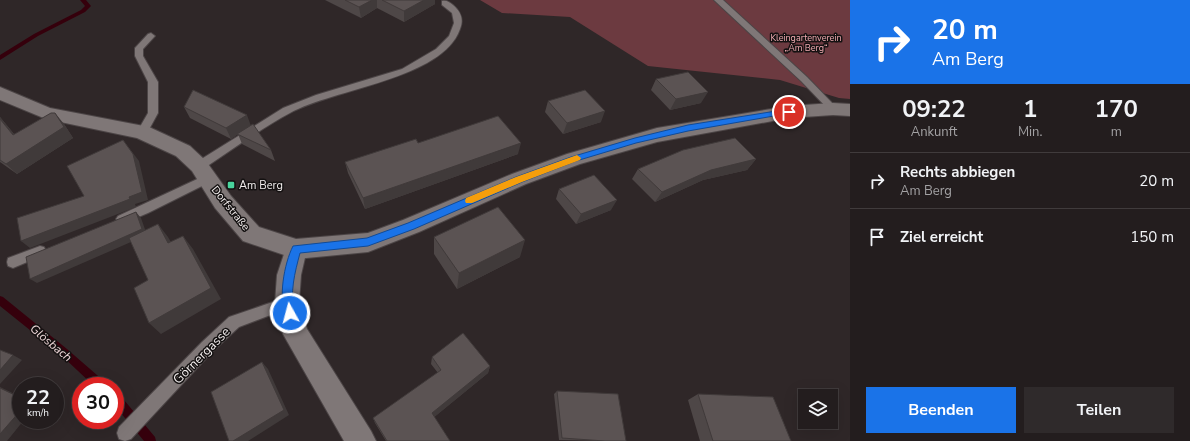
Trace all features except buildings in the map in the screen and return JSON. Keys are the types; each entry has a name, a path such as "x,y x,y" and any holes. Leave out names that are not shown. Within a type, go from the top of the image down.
{"street":[{"name":"Dorfstraße","path":"0,93 46,113 142,132 183,151 204,172 223,202 251,234 296,249"},
{"path":"361,441 296,334 287,303 289,275 296,249 368,242 411,226 519,179 574,159 657,135 789,112 841,110"}],"lane":[{"path":"718,0 804,79 841,110"},
{"path":"108,225 144,210 204,172 287,110 319,98 404,71 439,51 453,37 458,23 456,12 445,3"},
{"path":"142,132 153,113 153,82 139,56 139,48 151,36"},
{"path":"13,262 50,248"},
{"name":"Görnergasse","path":"125,433 207,347 234,322 287,303"}],"green space":[{"name":"Kleingartenverein „Am Berg“","path":"480,0 850,0 850,99 839,98 780,80 648,66 570,17 502,13"}],"waterway":[{"name":"Glösbach","path":"0,58 36,35 83,11 88,6 83,0"},
{"name":"Glösbach","path":"0,300 64,352 91,377"},
{"name":"Glösbach","path":"124,409 151,441"}],"slow traffic":[{"path":"469,201 519,179 577,158"}],"place":[{"name":"Am Berg","path":"231,185"}],"route":[{"path":"290,313 287,303 289,275 296,249 368,242 411,226 519,179 574,159 635,141 688,128 789,112"}]}
